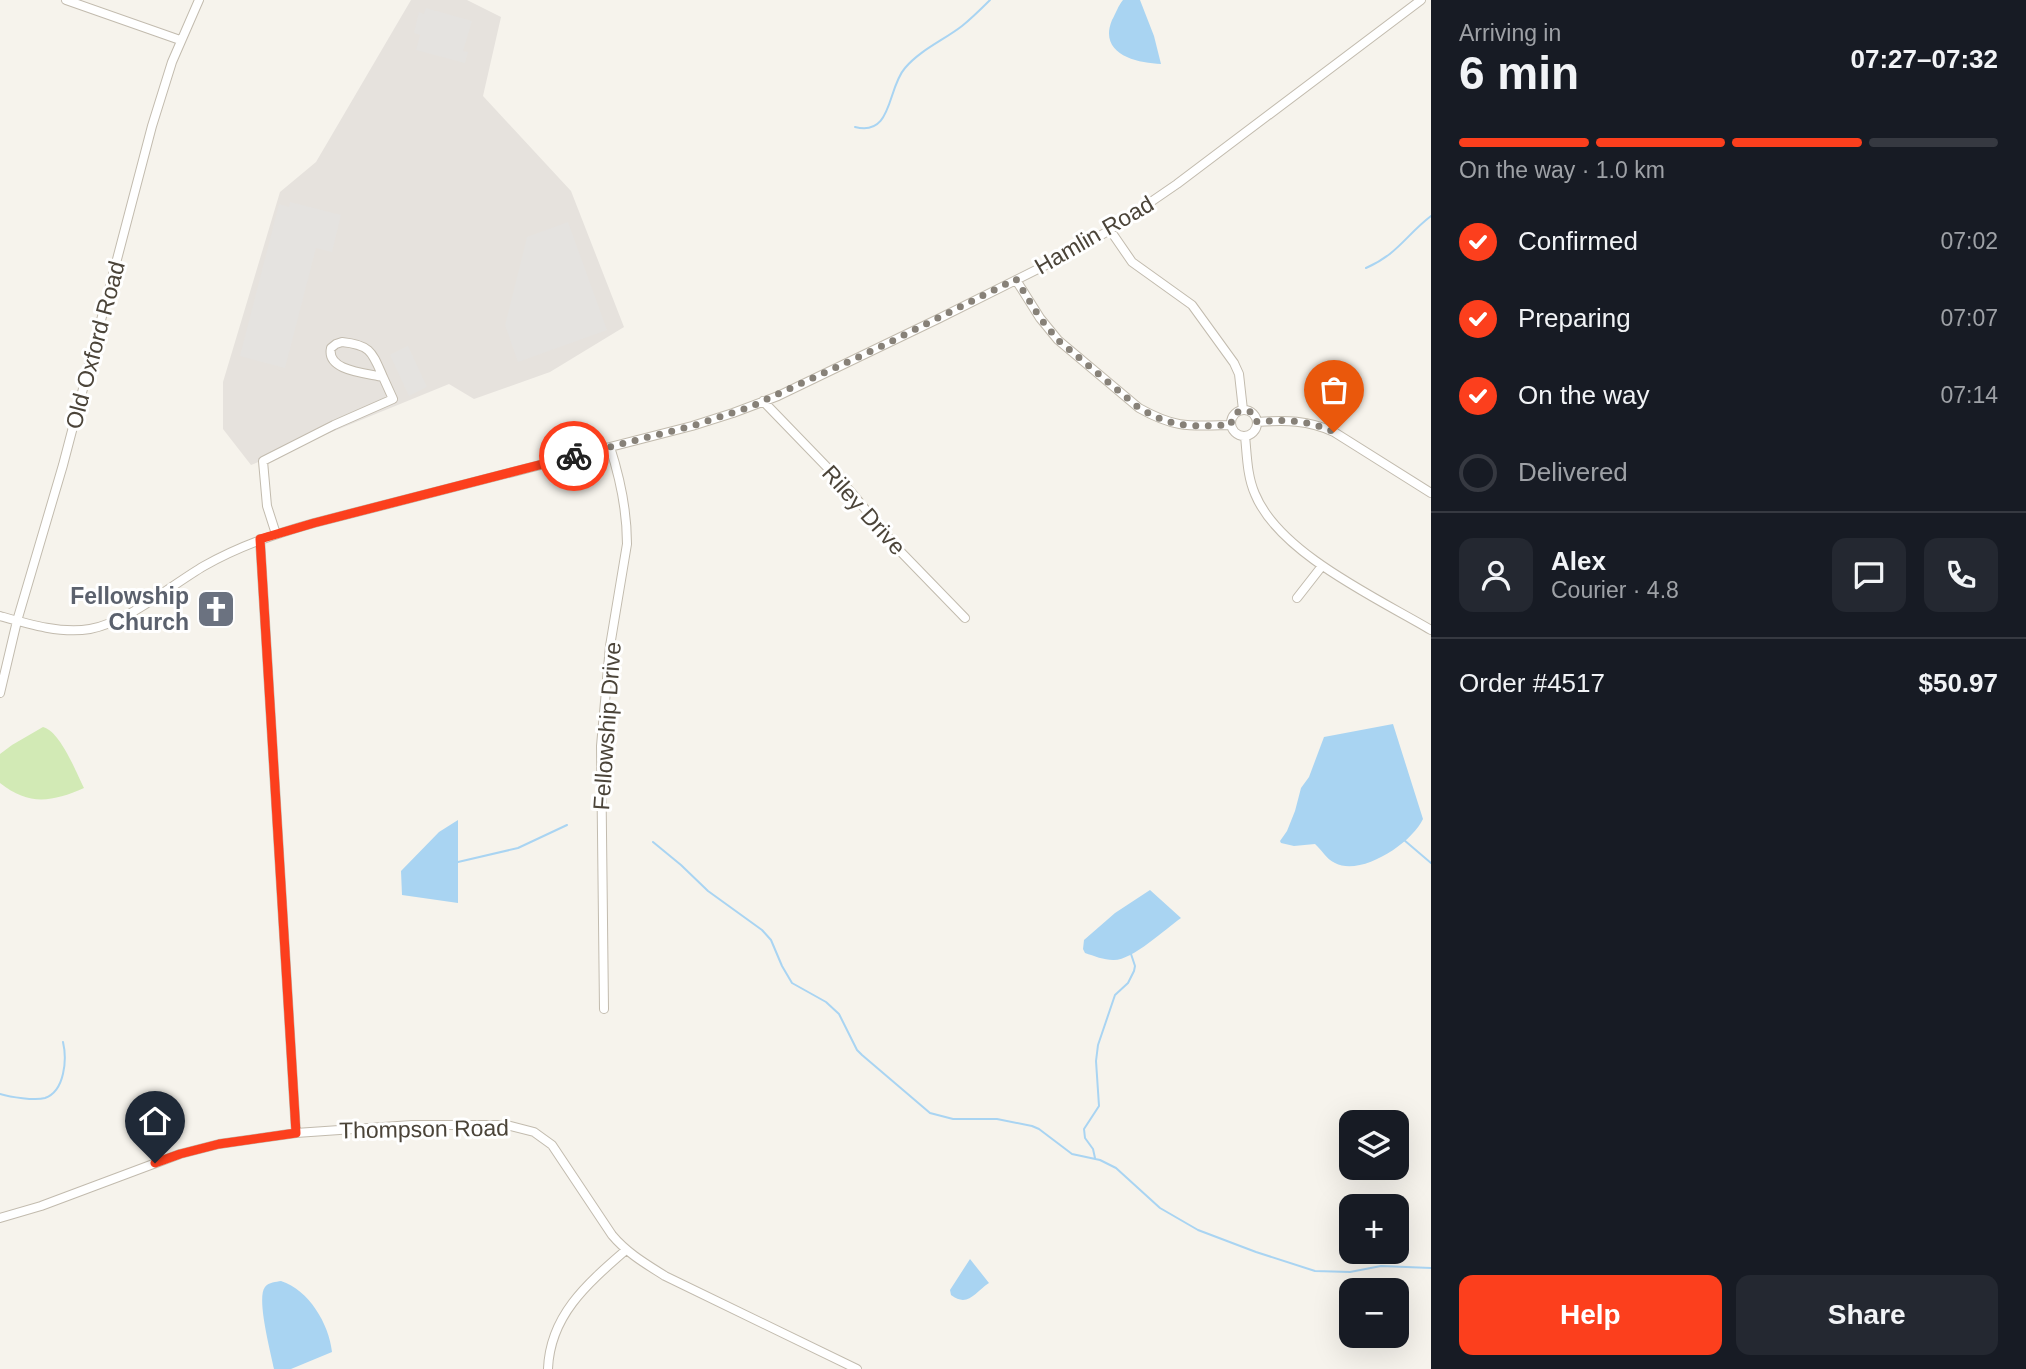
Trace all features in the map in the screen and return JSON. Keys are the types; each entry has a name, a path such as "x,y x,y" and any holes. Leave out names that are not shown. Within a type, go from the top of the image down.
{"street":[{"path":"66,0 180,40"},
{"name":"Old Oxford Road","path":"0,693 17,621 63,466 152,125 180,40 199,0"},
{"name":"Hamlin Road","path":"17,621 71,630 98,627 123,616 207,565 260,539 713,420 763,401 880,347 1110,230 1177,184 1421,0"},
{"path":"1110,230 1132,262 1192,305 1234,363 1239,374 1243,410"},
{"path":"1016,279 1040,318 1058,340 1139,408 1176,425 1231,425"},
{"path":"276,534 267,506 262,461 334,425 393,400 374,354 359,346 342,342 331,348 330,358 333,362 348,369 383,377"},
{"name":"Riley Drive","path":"763,401 851,492 899,550 965,618"},
{"path":"1243,410 1253,413 1257,422 1254,431 1245,436 1236,433 1231,425 1234,415 1243,410"},
{"path":"1257,422 1299,420 1322,426 1431,493"},
{"path":"1245,436 1254,493 1265,514 1288,539 1322,566 1431,630"},
{"name":"Fellowship Drive","path":"604,1009 601,746 610,646 627,544 620,484 610,447"},
{"path":"260,539 296,1133"},
{"path":"1297,598 1322,566"},
{"path":"0,616 17,621"},
{"path":"0,623 17,621"},
{"name":"Thompson Road","path":"0,1218 33,1209 180,1154 219,1144 296,1133 432,1125 507,1125 541,1136 552,1145 612,1235 626,1250 665,1276 857,1369"},
{"path":"548,1369 550,1349 565,1312 590,1283 626,1250"}],"shaded area":[{"path":"411,0 467,0 501,17 483,96 571,191 624,327 550,372 474,399 449,384 251,465 223,429 223,382 280,192 316,162"},
{"path":"426,8 472,21 463,51 468,52 465,63 416,50 420,35 414,33 419,12 424,14"},
{"path":"290,202 341,215 332,252 316,248 285,368 240,356 279,204 289,207"},
{"path":"568,222 607,330 518,362 505,325 527,237"},
{"path":"408,346 427,387 409,396 390,355"}],"green space":[{"path":"43,727 61,744 84,788 51,799 41,799 21,795 0,783 0,754"}],"water":[{"path":"1123,0 1140,0 1161,64 1131,59 1115,49 1110,41 1112,20"},
{"path":"1393,724 1423,819 1408,838 1371,862 1346,866 1332,861 1315,844 1294,846 1281,843 1295,811 1301,788 1309,777 1324,737"},
{"path":"458,820 458,903 402,895 401,871 439,832"},
{"path":"1150,890 1181,918 1139,950 1121,959 1106,959 1085,953 1084,940 1115,913"},
{"path":"970,1259 989,1283 967,1299 957,1299 951,1295 950,1290"},
{"path":"281,1281 300,1292 316,1309 327,1330 332,1352 291,1369 274,1369 263,1314 265,1287"}],"waterway":[{"path":"855,127 867,128 876,125 888,109 905,68 925,50 962,26 990,0"},
{"path":"1366,268 1394,250 1431,216"},
{"path":"458,862 518,848 567,825"},
{"path":"1404,840 1431,863"},
{"path":"653,842 708,891 762,930 771,940 792,983 826,1002 839,1014 857,1050 930,1113 953,1119 997,1119 1032,1126 1072,1154 1100,1160 1116,1168 1160,1208 1198,1230 1315,1271 1350,1272 1381,1266 1431,1268"},
{"path":"1095,1158 1093,1149 1085,1138 1084,1129 1099,1106 1096,1061 1098,1045 1115,995 1128,983 1134,971 1131,954"},
{"path":"0,1094 35,1099 52,1094 61,1082 63,1074 63,1042"}],"way so far":[{"path":"574,456 692,426 778,396 1016,279 1040,318 1066,348 1152,416 1176,425 1231,425 1237,412 1246,410 1255,415 1257,422 1299,420 1334,432"}],"place":[{"name":"Fellowship Church","path":"216,609"}],"route":[{"path":"155,1163 219,1144 296,1133 260,539 574,456"}]}
